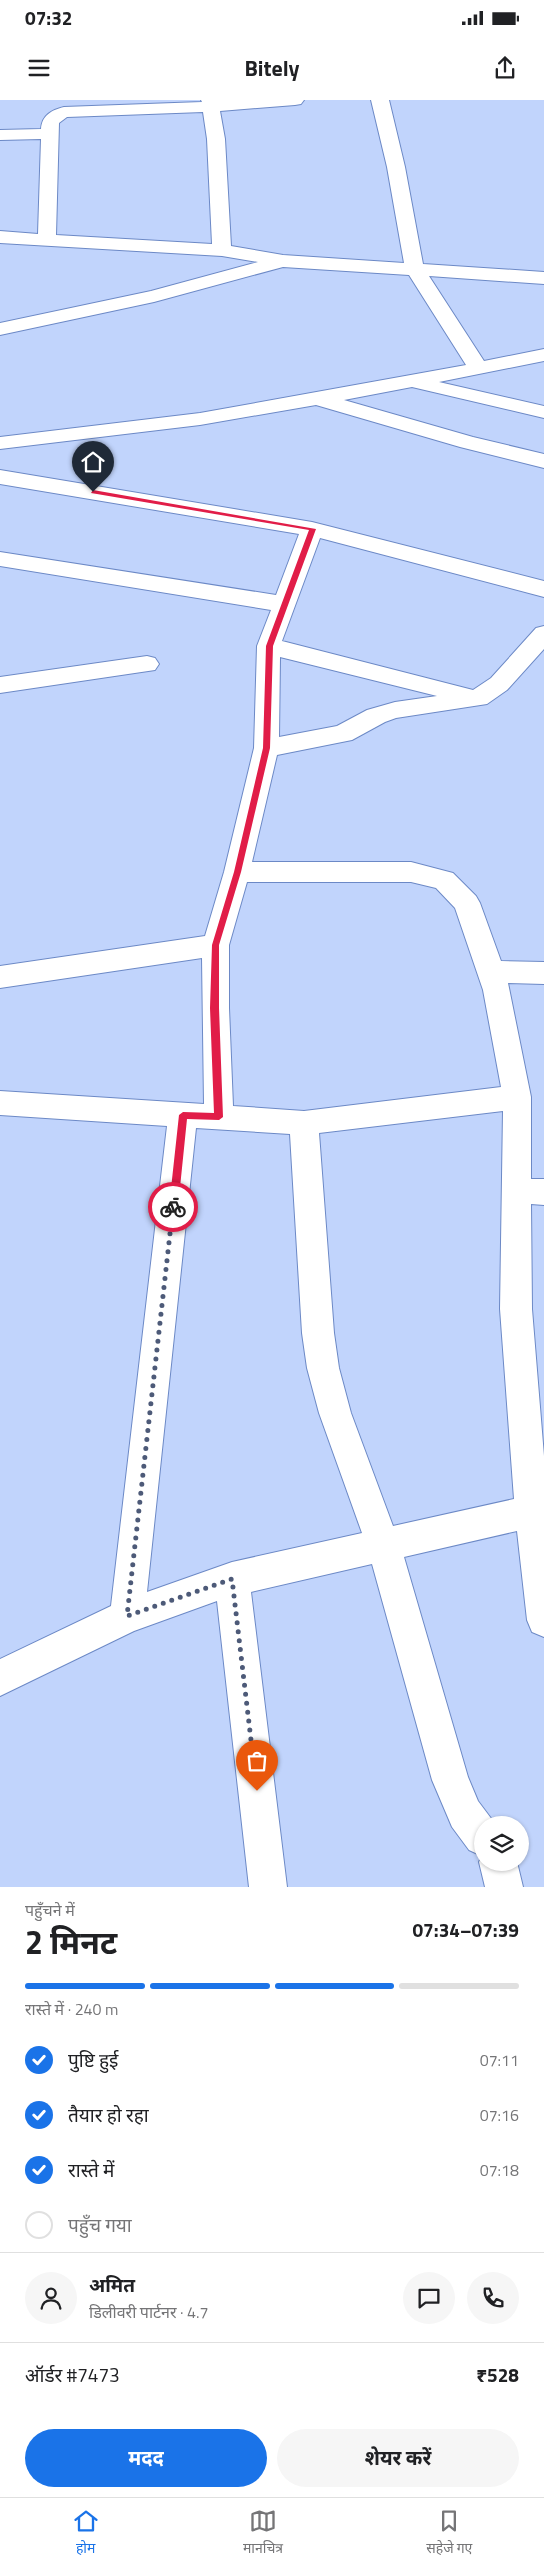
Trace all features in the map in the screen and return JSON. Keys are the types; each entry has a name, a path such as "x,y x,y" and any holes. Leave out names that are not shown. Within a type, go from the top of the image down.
{"street":[{"path":"47,239 50,122 54,116 64,112 295,100"},
{"path":"380,100 396,167 414,268 478,368"},
{"path":"211,104 216,139 222,250"},
{"path":"0,135 51,134"},
{"path":"0,237 222,250 283,261 370,268 414,268 544,278"},
{"path":"0,329 154,296 283,261"},
{"path":"0,443 104,432 316,399 544,355"},
{"path":"411,382 544,412"},
{"path":"316,399 467,442 544,461"},
{"path":"0,477 312,529 481,570 544,589"},
{"path":"219,1117 214,1008 216,945 237,872 266,748 269,646 312,529"},
{"path":"0,559 284,604"},
{"path":"266,748 343,734 376,716 395,710 478,698 499,684 544,634"},
{"path":"269,646 478,698"},
{"path":"0,685 147,664"},
{"path":"237,872 411,872 444,880 467,903 497,990 517,1096 530,1192 516,1309 538,1510 544,1620"},
{"path":"0,977 216,945"},
{"path":"491,972 544,973"},
{"path":"0,1103 304,1123 517,1096"},
{"path":"127,1616 183,1115"},
{"path":"304,1123 314,1246 318,1333 323,1368 335,1413 383,1544 450,1780 466,1814 474,1826"},
{"path":"0,1678 127,1616 232,1579 538,1510"},
{"path":"232,1579 268,1887"},
{"path":"500,1871 504,1887"}],"way so far":[{"path":"173,1207 127,1616 232,1579 257,1791"}],"route":[{"path":"93,492 312,529 269,646 266,748 237,872 216,945 214,1008 219,1117 183,1115 173,1207"}]}
